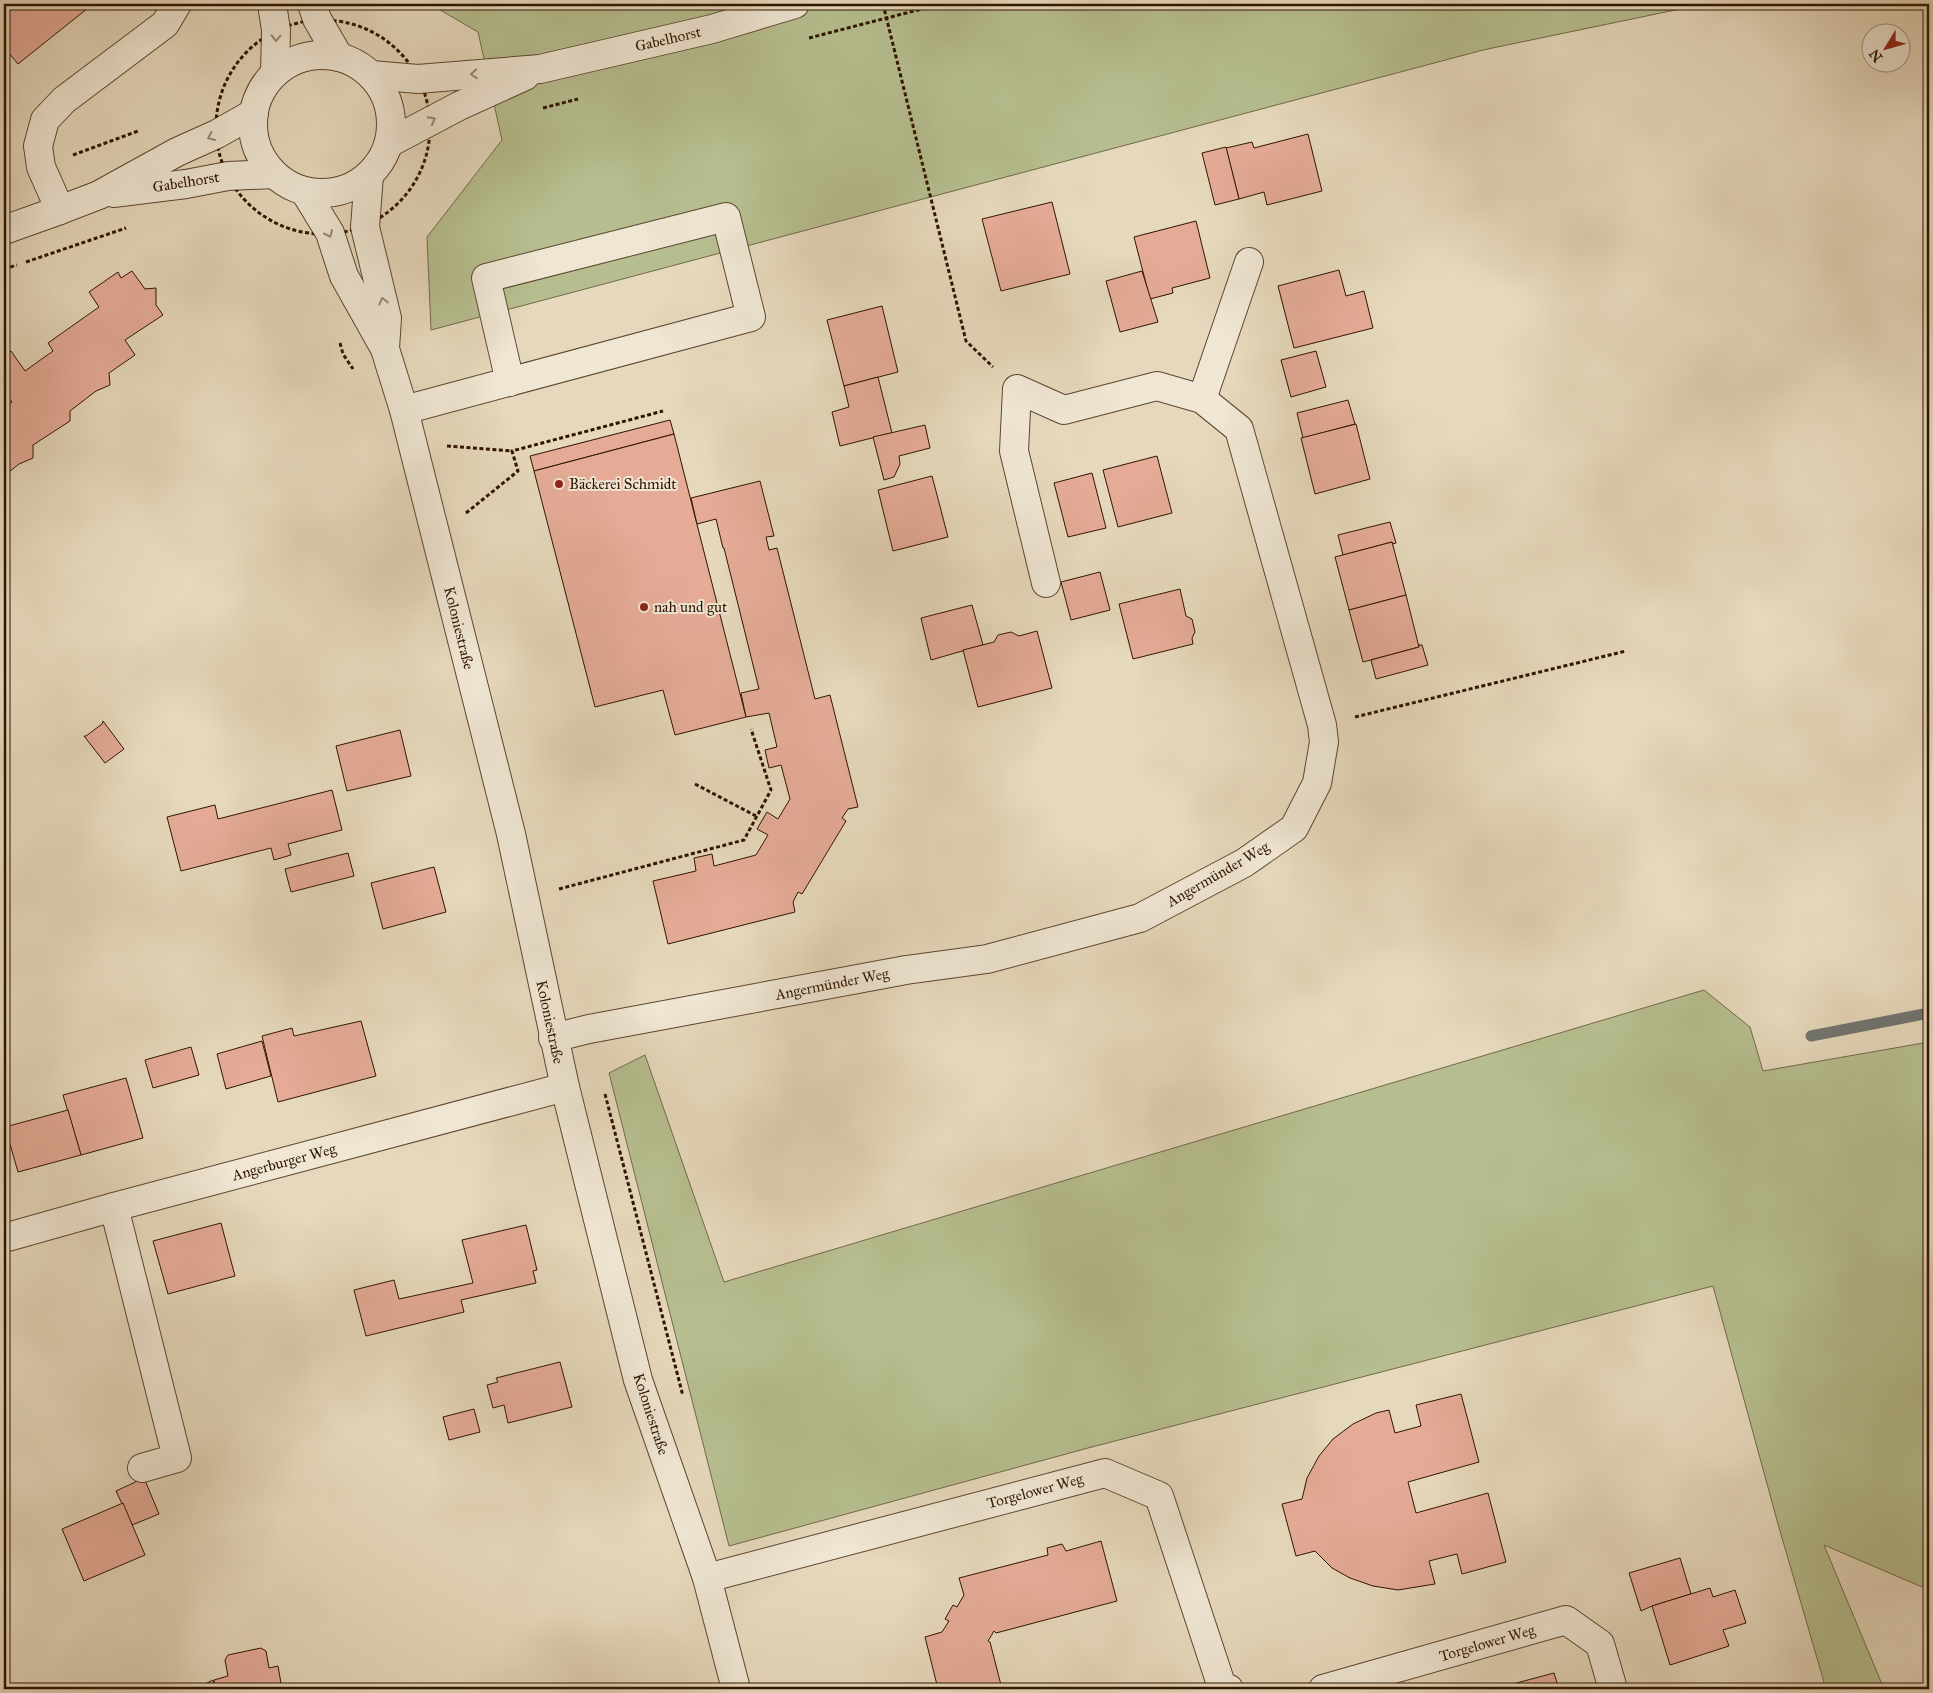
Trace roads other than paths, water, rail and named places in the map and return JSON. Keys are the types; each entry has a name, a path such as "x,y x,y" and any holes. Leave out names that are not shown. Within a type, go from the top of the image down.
{"street":[{"path":"60,210 41,167 38,146 45,120 64,100 165,24 177,4"},
{"path":"272,4 276,30 275,73"},
{"name":"Gabelhorst","path":"372,75 418,80 540,69 712,29 795,4"},
{"path":"314,12 338,57"},
{"path":"307,56 338,57 357,65 372,75 386,98 391,119 389,143 383,158 369,175 359,183 328,193 305,192 274,174 259,152 254,134 254,113 262,89 275,73 295,60 307,56"},
{"name":"Gabelhorst","path":"389,143 432,120 540,69"},
{"name":"Gabelhorst","path":"4,230 99,195 177,152 217,134 254,113"},
{"name":"Gabelhorst","path":"99,195 186,184 228,176 274,174"},
{"name":"Koloniestraße","path":"369,175 365,227 387,318 385,349"},
{"name":"Koloniestraße","path":"305,192 330,233 344,276 385,349 404,410 511,834 553,1038 638,1380 707,1578 736,1689"},
{"path":"404,410 510,382 751,317 726,217 486,278 510,382"},
{"path":"1202,398 1249,262"},
{"name":"Angermünder Weg","path":"553,1038 906,970 987,959 1140,918 1244,863 1294,828 1317,783 1324,742 1322,725 1239,429 1202,398 1157,386 1064,410 1017,389 1014,451 1046,583"},
{"name":"Angerburger Weg","path":"4,1238 565,1087"},
{"path":"114,1207 177,1458 142,1468"},
{"name":"Torgelower Weg","path":"707,1578 1105,1473 1160,1496 1222,1687 1229,1689"},
{"name":"Torgelower Weg","path":"1323,1689 1566,1620 1600,1644 1613,1689"}],"waterway":[{"path":"1811,1036 1929,1013"}],"place":[{"name":"Bäckerei Schmidt","path":"559,484"},
{"name":"nah und gut","path":"644,607"}]}
